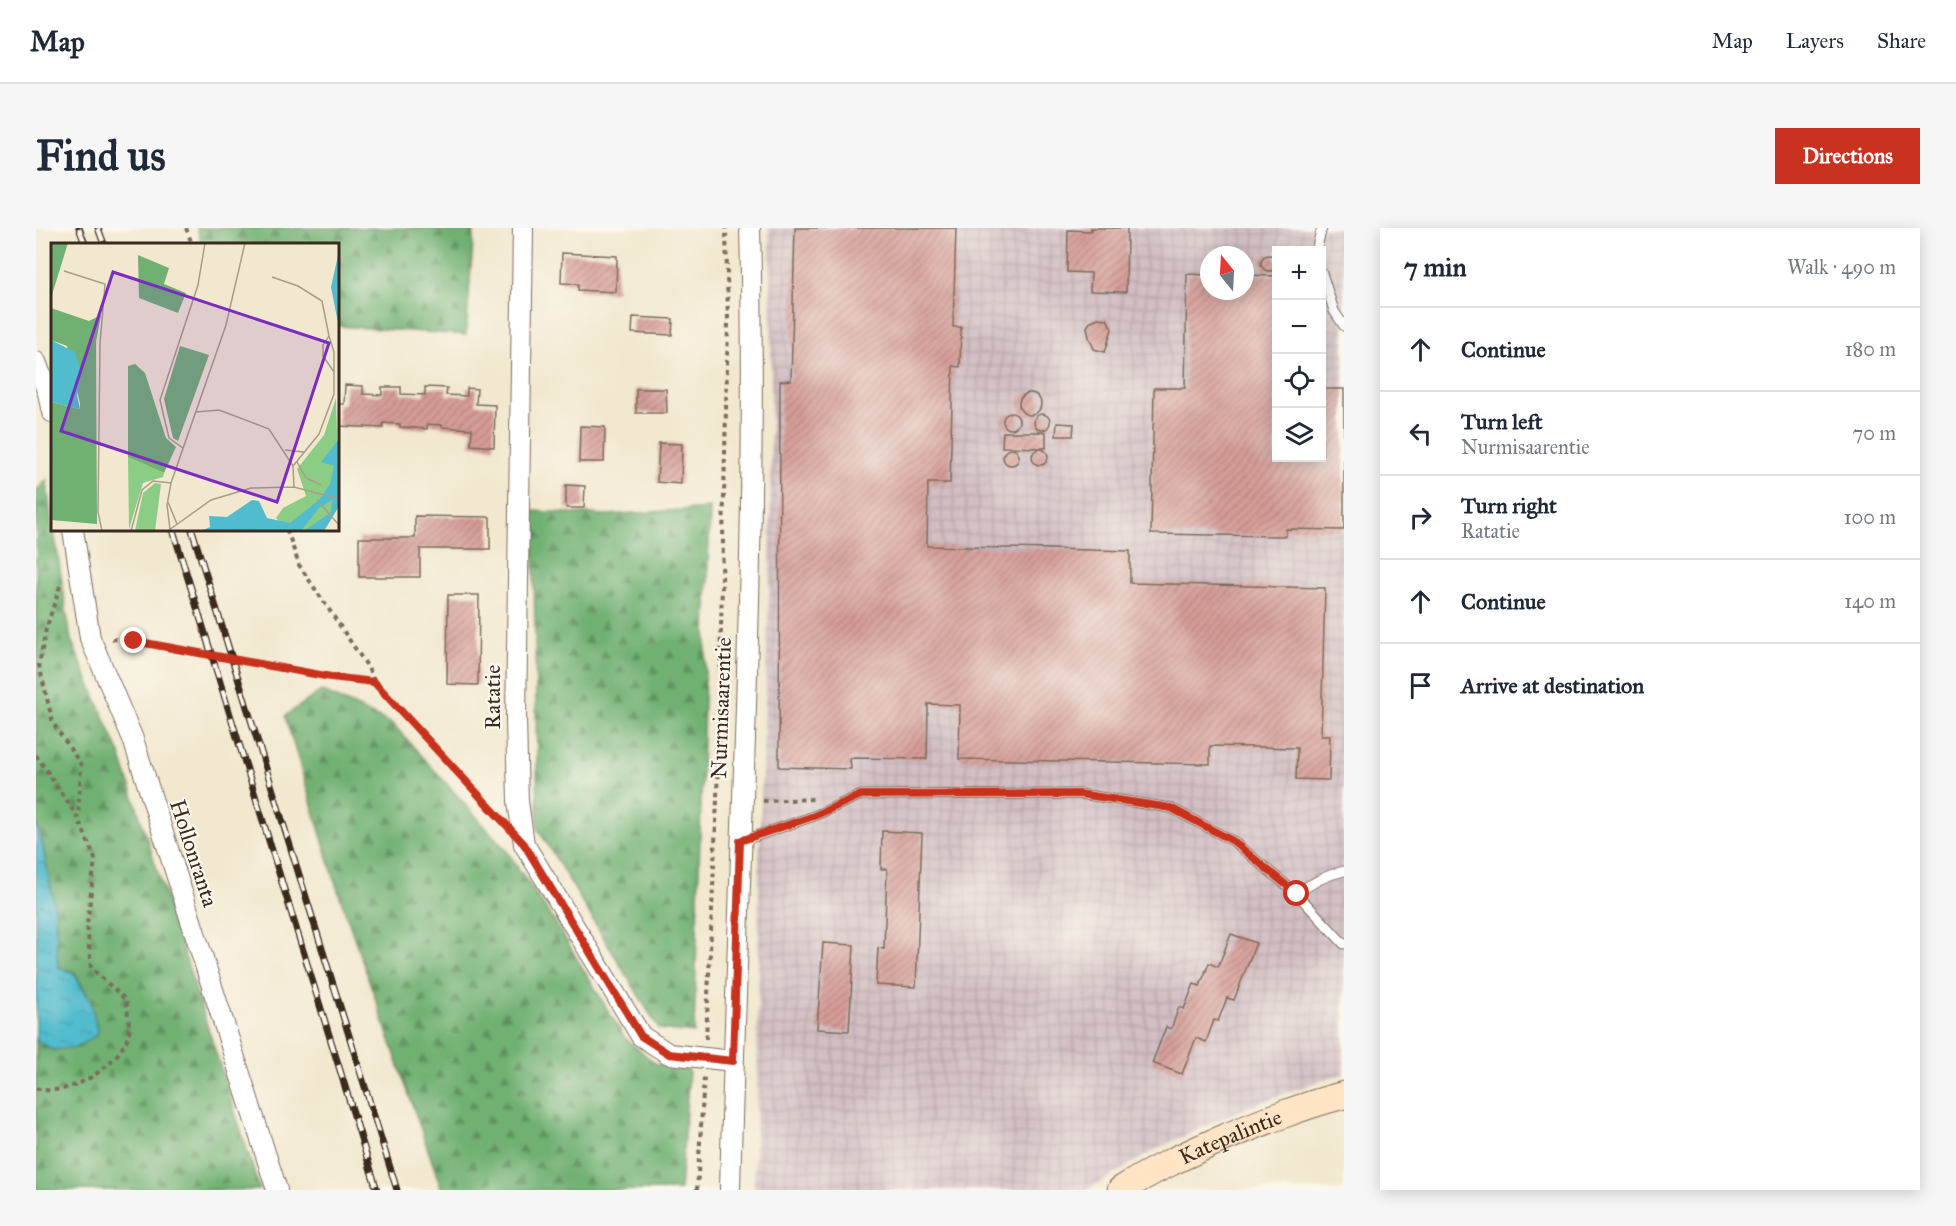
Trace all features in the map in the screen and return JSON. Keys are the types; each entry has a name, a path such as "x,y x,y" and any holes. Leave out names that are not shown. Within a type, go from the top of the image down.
{"street":[{"name":"Ratatie","path":"523,228 516,718 518,801 524,844 641,1036 669,1054 733,1061"},
{"name":"Nurmisaarentie","path":"730,1190 750,557 752,314 750,228"},
{"path":"36,362 51,407"},
{"name":"Hollonranta","path":"73,531 90,638 133,739 277,1190"},
{"name":"Katepalintie","path":"1121,1190 1173,1160 1278,1116 1344,1095"}],"lane":[{"path":"1317,246 1322,228"},
{"path":"1326,286 1334,311 1344,326"},
{"path":"740,841 814,816 861,795 1080,794 1171,808 1233,841 1297,894 1344,944"},
{"path":"1297,894 1309,884 1329,874 1344,871"}],"path":[{"path":"186,228 192,243"},
{"path":"698,1190 717,788 728,322 726,228"},
{"path":"287,531 299,565 367,666 374,682 524,844"},
{"path":"60,585 46,629 39,665 53,723 81,765 78,818"},
{"path":"90,638 134,641 331,677 374,682"},
{"path":"36,755 78,818 95,859 87,924 91,968 126,1000 129,1036 108,1066 76,1085 45,1091 36,1088"}],"shaded area":[{"path":"769,228 1344,228 1344,1074 1245,1108 1160,1147 1087,1190 754,1190 759,856 770,572"}],"green space":[{"path":"197,228 474,228 466,335 339,326 339,243 202,243"},
{"path":"47,480 51,531 54,531 71,640 120,754 260,1190 36,1190 36,1040 53,1050 77,1046 91,1001 74,972 58,967 55,909 40,832 36,825 36,491"},
{"path":"710,508 694,1033 659,1029 538,829 533,511 607,515"},
{"path":"321,691 393,724 506,850 558,927 624,1037 656,1064 689,1070 680,1190 442,1190 338,891 285,716"}],"water":[{"path":"36,825 40,832 55,909 58,967 73,972 91,1001 98,1034 77,1047 53,1050 36,1040"}],"building":[{"path":"795,228 956,228 953,327 961,327 960,367 953,366 950,483 928,483 927,546 1130,551 1130,583 1325,588 1321,736 1330,736 1329,780 1296,779 1297,748 1210,746 1210,764 959,759 960,705 928,704 927,759 850,758 851,769 779,767 780,381 791,380"},
{"path":"1091,228 1127,228 1126,292 1090,291 1091,273 1067,272 1068,230 1091,231"},
{"path":"562,253 617,256 616,292 578,290 578,284 561,283"},
{"path":"1272,255 1272,271 1266,271 1261,266 1261,260"},
{"path":"1187,274 1200,275 1200,300 1254,300 1254,275 1272,276 1272,462 1326,462 1326,389 1344,389 1344,530 1286,529 1286,536 1151,534 1154,388 1185,388"},
{"path":"633,317 673,319 672,335 632,333"},
{"path":"1098,318 1107,319 1112,329 1105,352 1094,349 1089,337 1087,327 1091,321"},
{"path":"345,385 363,386 363,394 382,395 382,387 401,387 401,394 425,395 425,387 447,388 446,395 467,396 467,388 477,389 476,404 495,405 494,447 471,445 472,429 427,424 427,429 383,423 383,428 339,426 339,404 344,404"},
{"path":"636,389 666,389 667,413 636,413"},
{"path":"1030,393 1038,396 1041,404 1038,412 1030,415 1022,412 1019,404 1022,396"},
{"path":"1008,413 1014,413 1019,421 1017,427 1008,429 1003,424 1003,418"},
{"path":"1039,414 1045,414 1050,422 1048,428 1039,430 1034,425 1034,419"},
{"path":"1057,423 1074,424 1073,436 1056,436"},
{"path":"580,426 605,427 604,462 579,462"},
{"path":"1003,432 1046,432 1046,448 1002,447"},
{"path":"659,443 682,444 681,484 657,482"},
{"path":"1008,449 1014,449 1019,457 1017,463 1008,465 1003,460 1003,454"},
{"path":"1037,449 1043,449 1048,457 1046,463 1037,465 1032,460 1032,454"},
{"path":"566,485 585,486 584,508 566,508"},
{"path":"415,516 490,517 490,549 420,549 420,577 359,577 359,538 415,538"},
{"path":"448,595 479,595 478,685 447,684"},
{"path":"882,831 922,833 916,987 876,985 878,948 884,949 887,869 881,869"},
{"path":"1231,934 1256,943 1234,1000 1227,998 1218,1021 1214,1020 1206,1042 1196,1038 1182,1074 1152,1063 1166,1027 1171,1029 1179,1007 1184,1009 1194,984 1200,986 1209,963 1218,967"},
{"path":"823,943 854,945 849,1031 817,1029"}],"railway":[{"path":"79,228 85,243"},
{"path":"98,228 104,243"},
{"path":"173,531 377,1190"},
{"path":"192,531 397,1190"}],"route":[{"path":"134,641 331,677 374,682 524,844 641,1036 669,1054 733,1061 740,841 814,816 861,795 1080,794 1171,808 1233,841 1297,894"}]}
